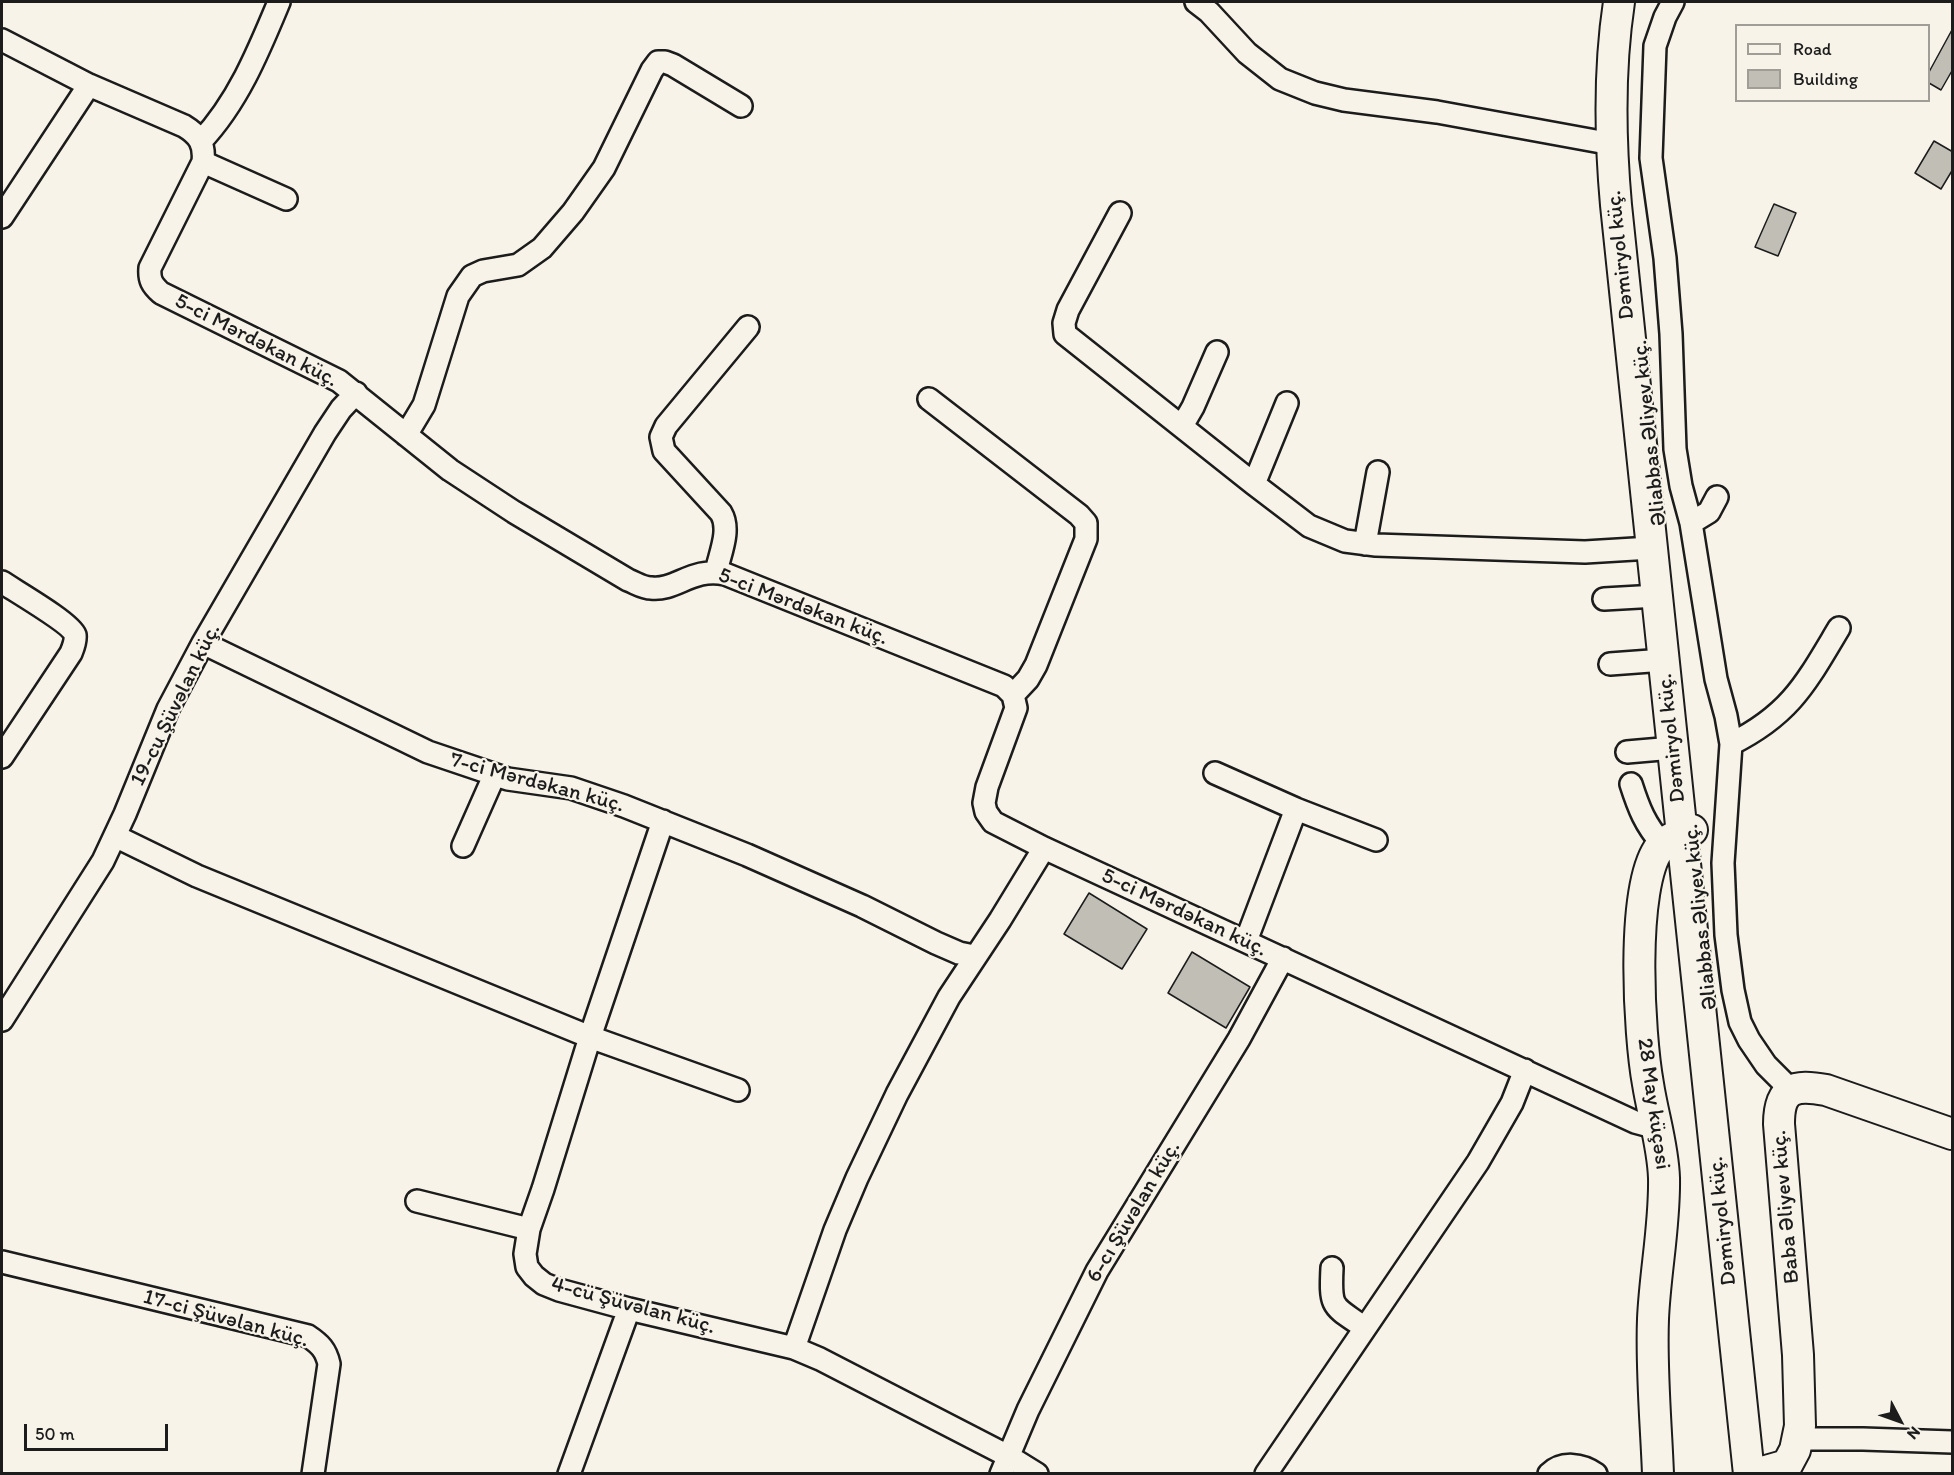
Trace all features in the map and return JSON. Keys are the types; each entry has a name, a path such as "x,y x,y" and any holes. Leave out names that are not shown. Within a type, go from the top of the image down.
{"main road":[{"name":"Dəmiryol küç.","path":"1619,2 1612,73 1612,144 1616,205 1673,748 1678,836"},
{"name":"Əliabbas Əliyev küç.","path":"1630,2 1623,76 1623,174 1678,836 1774,1466"},
{"name":"28 May küçəsi","path":"1658,1473 1652,1362 1653,1318 1664,1184 1662,1146 1647,1083 1644,1056 1640,983 1640,921 1647,874 1655,854 1678,836"},
{"path":"1791,1090 1801,1086 1826,1090 1953,1134"},
{"name":"Baba Əliyev küç.","path":"1774,1466 1800,1426 1798,1355 1779,1124 1781,1106 1791,1090"}],"street":[{"path":"201,141 215,127 229,106 279,2"},
{"path":"1196,2 1209,12 1247,53 1280,80 1314,93 1344,100 1437,112 1612,144"},
{"name":"Dəmiryol küç.","path":"1673,2 1655,46 1651,158 1665,258 1671,334 1675,449 1681,486 1692,523 1716,679 1731,744 1723,863 1726,935 1733,990 1740,1022 1766,1065 1791,1090"},
{"path":"2,40 89,85 184,126 194,132 201,141 204,151 203,162 286,198"},
{"path":"406,435 424,405 458,296 464,285 472,276 483,271 518,265 542,248 573,212 604,168 624,124 658,62 673,64 741,106"},
{"path":"2,217 89,85"},
{"name":"5-ci Mərdəkan küç.","path":"203,162 150,268 149,277 153,286 173,300 321,370 356,393 450,470 628,580 644,587 661,588 696,574 716,572 725,574 999,684 1013,695 1016,702 1014,718 987,787 984,803 986,813 993,822 1044,848 1635,1122 1657,1126"},
{"path":"1120,213 1068,310 1064,323 1065,334 1309,526 1345,541 1365,544 1585,552 1651,548"},
{"path":"716,572 726,528 725,520 664,451 661,437 666,426 748,327"},
{"path":"1182,426 1193,407 1217,352"},
{"name":"19-cu Şüvəlan küç.","path":"2,1020 82,895 115,836 168,709 203,643 325,433 341,409 356,393"},
{"path":"930,399 1079,515 1086,523 1086,539 1036,665 1028,679 1013,695"},
{"path":"1254,484 1287,403"},
{"path":"1365,544 1378,472"},
{"path":"1692,523 1709,512 1717,497"},
{"path":"2,582 66,624 75,633 71,653 2,757"},
{"path":"1604,599 1657,596"},
{"path":"1731,744 1763,726 1783,711 1803,687 1839,627"},
{"name":"7-ci Mərdəkan küç.","path":"203,643 428,752 494,776 586,792 747,855 852,902 944,947 974,956"},
{"path":"1610,664 1664,660"},
{"path":"1627,753 1673,748"},
{"path":"1215,773 1296,809 1376,840"},
{"path":"463,846 494,776"},
{"path":"1631,784 1641,816 1648,829 1678,836"},
{"path":"1246,941 1296,809"},
{"name":"4-cü Şüvəlan küç.","path":"663,821 590,1037 529,1229 525,1254 527,1267 544,1284 559,1290 794,1348 820,1359 1004,1465 1037,1473"},
{"path":"115,836 197,876 590,1037 738,1090"},
{"path":"794,1348 834,1230 857,1178 926,1039 974,956 1000,920 1044,848"},
{"name":"6-cı Şüvəlan küç.","path":"1004,1465 1028,1410 1097,1271 1239,1039 1283,958"},
{"path":"1266,1473 1498,1131 1526,1070"},
{"path":"417,1201 529,1229"},
{"name":"17-ci Şüvəlan küç.","path":"2,1262 308,1336 320,1344 327,1353 329,1364 314,1473"},
{"path":"1332,1268 1330,1296 1335,1306 1365,1328"},
{"path":"569,1473 629,1309"},
{"path":"1774,1466 1863,1439 1953,1442"},
{"path":"1550,1473 1554,1468 1579,1465 1596,1473"}],"building":[{"path":"1953,28 1953,69 1941,90 1930,84 1930,70"},
{"path":"1934,141 1953,152 1953,169 1941,189 1915,173"},
{"path":"1774,204 1796,213 1778,256 1755,247"},
{"path":"1089,893 1147,929 1122,969 1064,934"},
{"path":"1192,952 1250,987 1226,1028 1168,993"}]}
